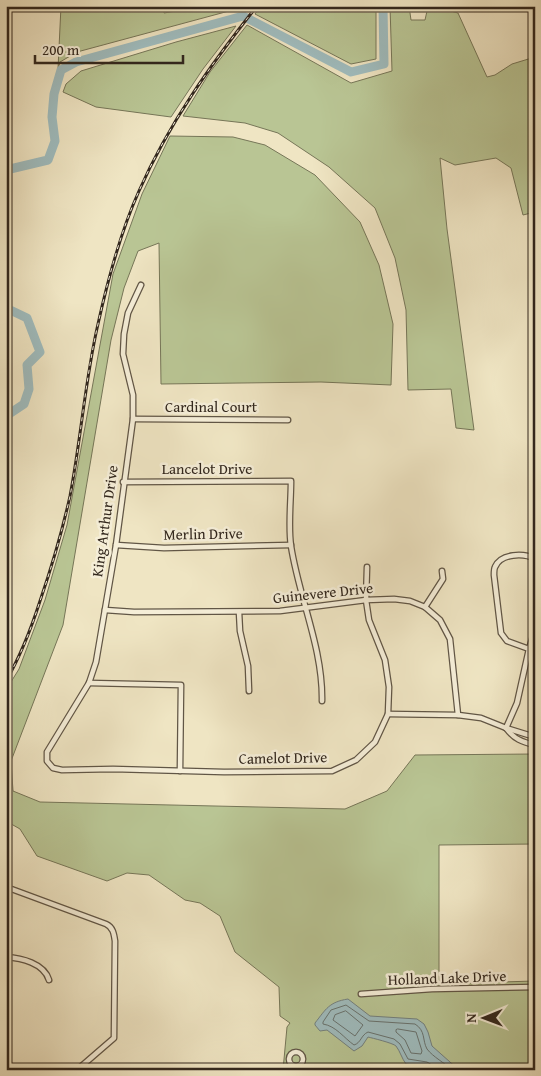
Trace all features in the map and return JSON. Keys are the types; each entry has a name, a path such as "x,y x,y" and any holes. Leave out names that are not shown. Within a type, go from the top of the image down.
{"street":[{"name":"King Arthur Drive","path":"47,752 89,683 96,662 116,545 133,419 133,395 126,373 123,348 128,312 141,285"},
{"name":"Cardinal Court","path":"133,419 288,420"},
{"name":"Lancelot Drive","path":"123,482 291,481 291,545"},
{"name":"Merlin Drive","path":"116,545 164,548 291,545"},
{"path":"291,545 304,608 321,666 322,701"},
{"path":"529,649 507,641 501,633 494,574 495,566 502,560 515,555 529,556 535,559"},
{"name":"Camelot Drive","path":"47,752 47,761 53,768 62,770 332,772 356,760 375,742 388,714 389,687 385,660 369,620 366,600 367,567"},
{"path":"425,607 443,579 442,571"},
{"name":"Guinevere Drive","path":"105,610 134,612 280,611 366,600 394,598 410,601 425,607 440,620 450,639 458,715"},
{"path":"239,612 240,631 248,666 249,690"},
{"path":"506,728 517,703 535,629"},
{"path":"89,683 182,685 180,771"},
{"path":"388,714 458,715 481,718 506,728 535,736"},
{"path":"506,728 512,736 523,742 535,745"},
{"path":"6,887 109,925 113,931 115,941 114,1038 77,1070"},
{"path":"6,957 24,960 37,966 46,972 48,980"},
{"name":"Holland Lake Drive","path":"360,994 432,989 535,987"}],"green space":[{"path":"61,6 164,6 164,13 205,6 250,6 246,12 229,11 77,52 60,62 58,69"},
{"path":"261,6 376,6 376,59 351,64 255,14"},
{"path":"390,6 409,6 411,20 425,20 427,11 436,7 458,13 487,77 495,75 512,64 535,57 535,212 523,215 511,168 496,158 455,165 440,158 447,229 474,430 456,428 451,389 408,390 406,310 395,258 375,208 329,167 278,133 245,123 183,116 210,72 247,25 351,83 392,71"},
{"path":"236,26 203,69 171,117 96,107 63,92 66,84 81,71"},
{"path":"170,136 233,137 265,145 315,175 360,222 379,265 393,324 391,385 321,382 161,384 159,243 138,251 124,288 111,340 63,625 11,761 13,791 40,802 345,809 387,791 415,755 535,754 535,844 439,845 439,984 534,981 533,1070 283,1070 287,1027 290,1023 280,1016 279,987 235,952 220,916 200,903 185,900 149,875 127,873 107,881 37,856 20,829 6,821 6,690 19,669 45,600 67,525 113,274 142,194"}],"water":[{"path":"348,999 370,1016 417,1019 424,1024 432,1046 459,1070 431,1070 426,1067 406,1064 396,1046 368,1037 362,1046 354,1051 327,1030 320,1031 315,1023 325,1010 336,1002"}],"waterway":[{"path":"6,170 48,160 55,141 52,117 54,94 61,70 76,62 243,16 351,72 384,64 383,6"},
{"path":"6,308 27,318 40,352 27,365 29,389 24,404 6,416"}],"railway":[{"path":"6,681 21,652 33,622 64,523 74,475 94,345 110,273 126,223 151,166 177,118 207,72 257,6"}]}
